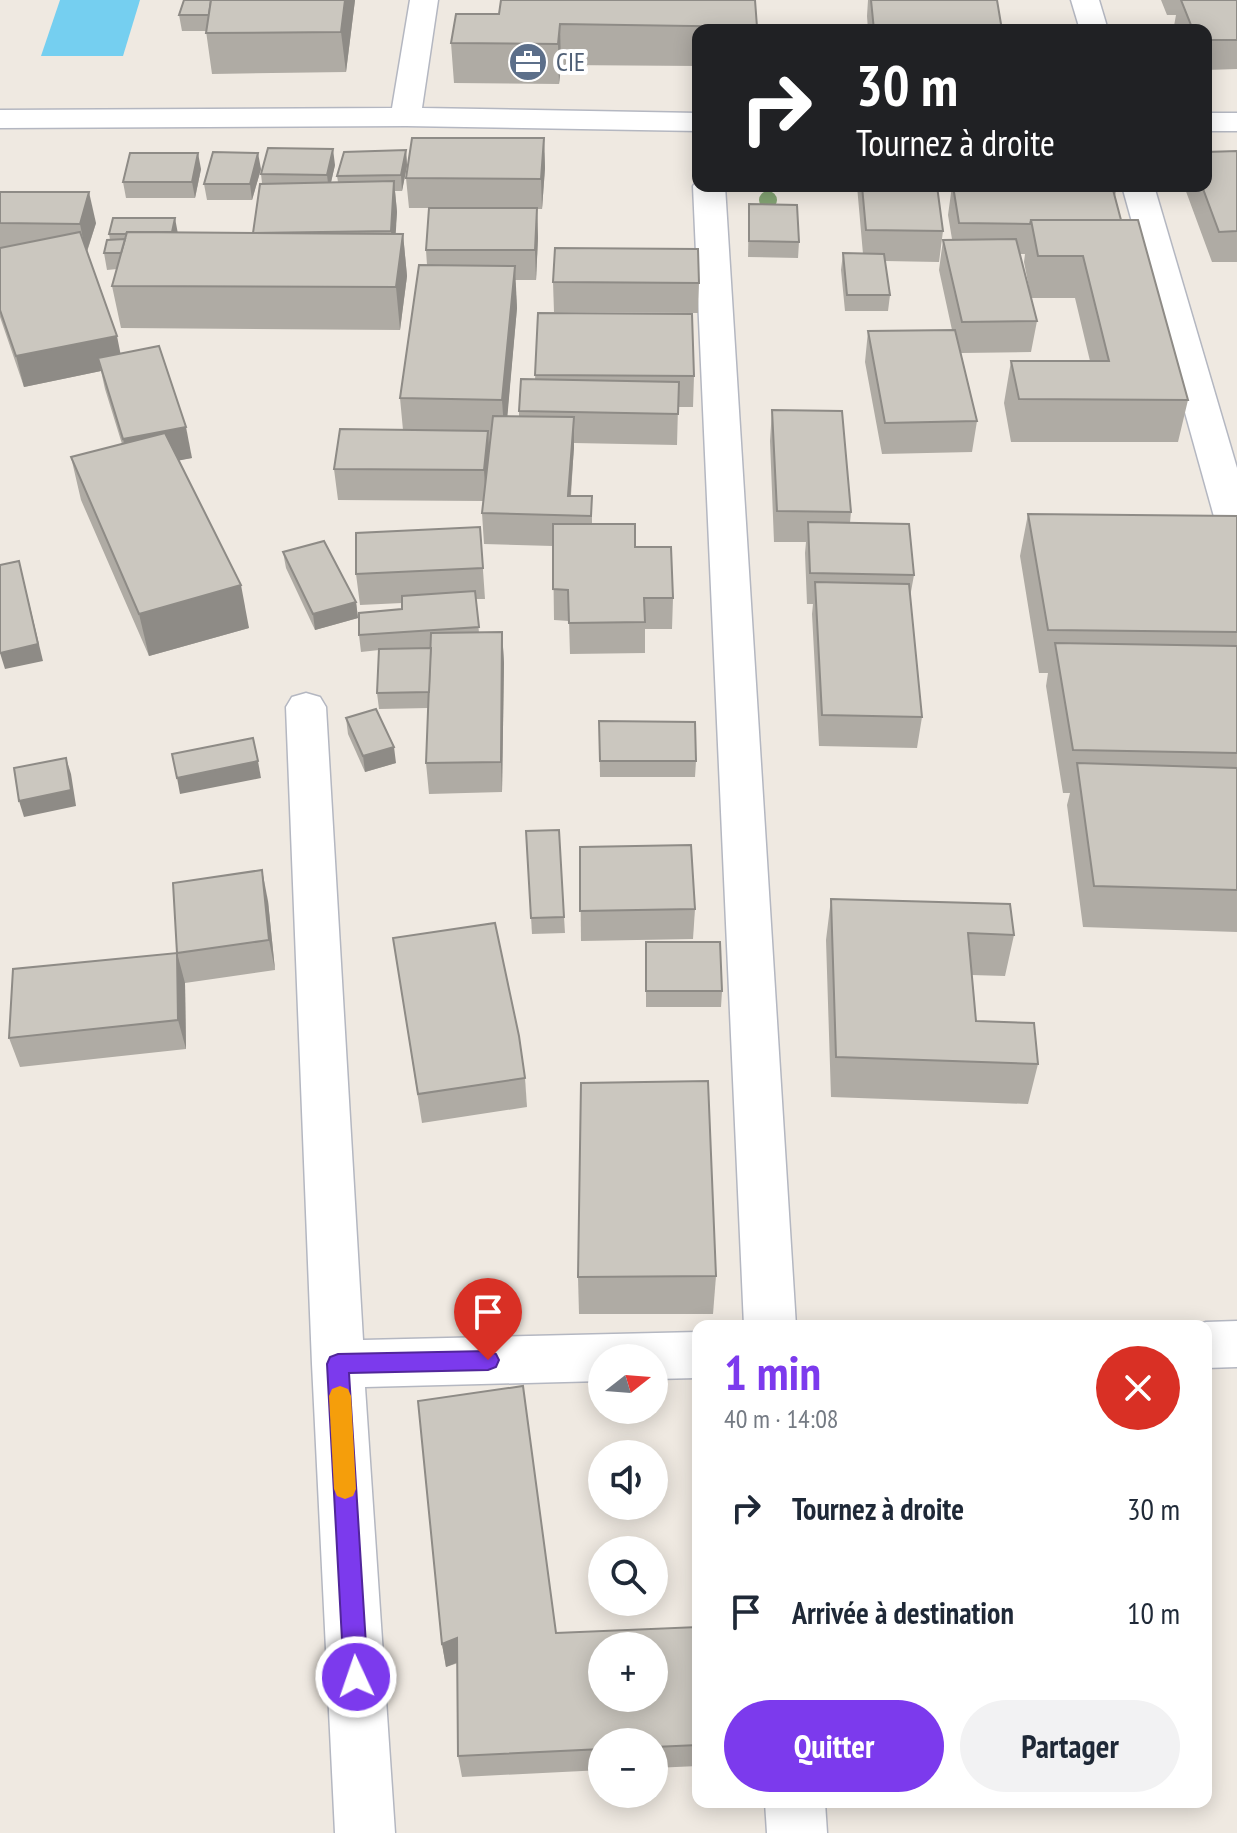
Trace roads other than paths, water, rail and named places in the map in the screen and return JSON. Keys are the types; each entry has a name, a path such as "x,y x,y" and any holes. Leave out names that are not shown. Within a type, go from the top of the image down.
{"street":[{"path":"406,117 424,0"},
{"path":"1085,0 1092,24"},
{"path":"0,119 406,117 692,122"},
{"path":"1212,122 1237,122"},
{"path":"709,192 770,1320"},
{"path":"1140,192 1237,531"},
{"path":"306,707 338,1364 365,1833"},
{"path":"1212,1345 1237,1344"},
{"path":"338,1364 692,1355"},
{"path":"795,1808 797,1833"}],"water":[{"path":"60,0 140,0 123,56 41,56"}],"place":[{"name":"CIE","path":"528,62"}]}
